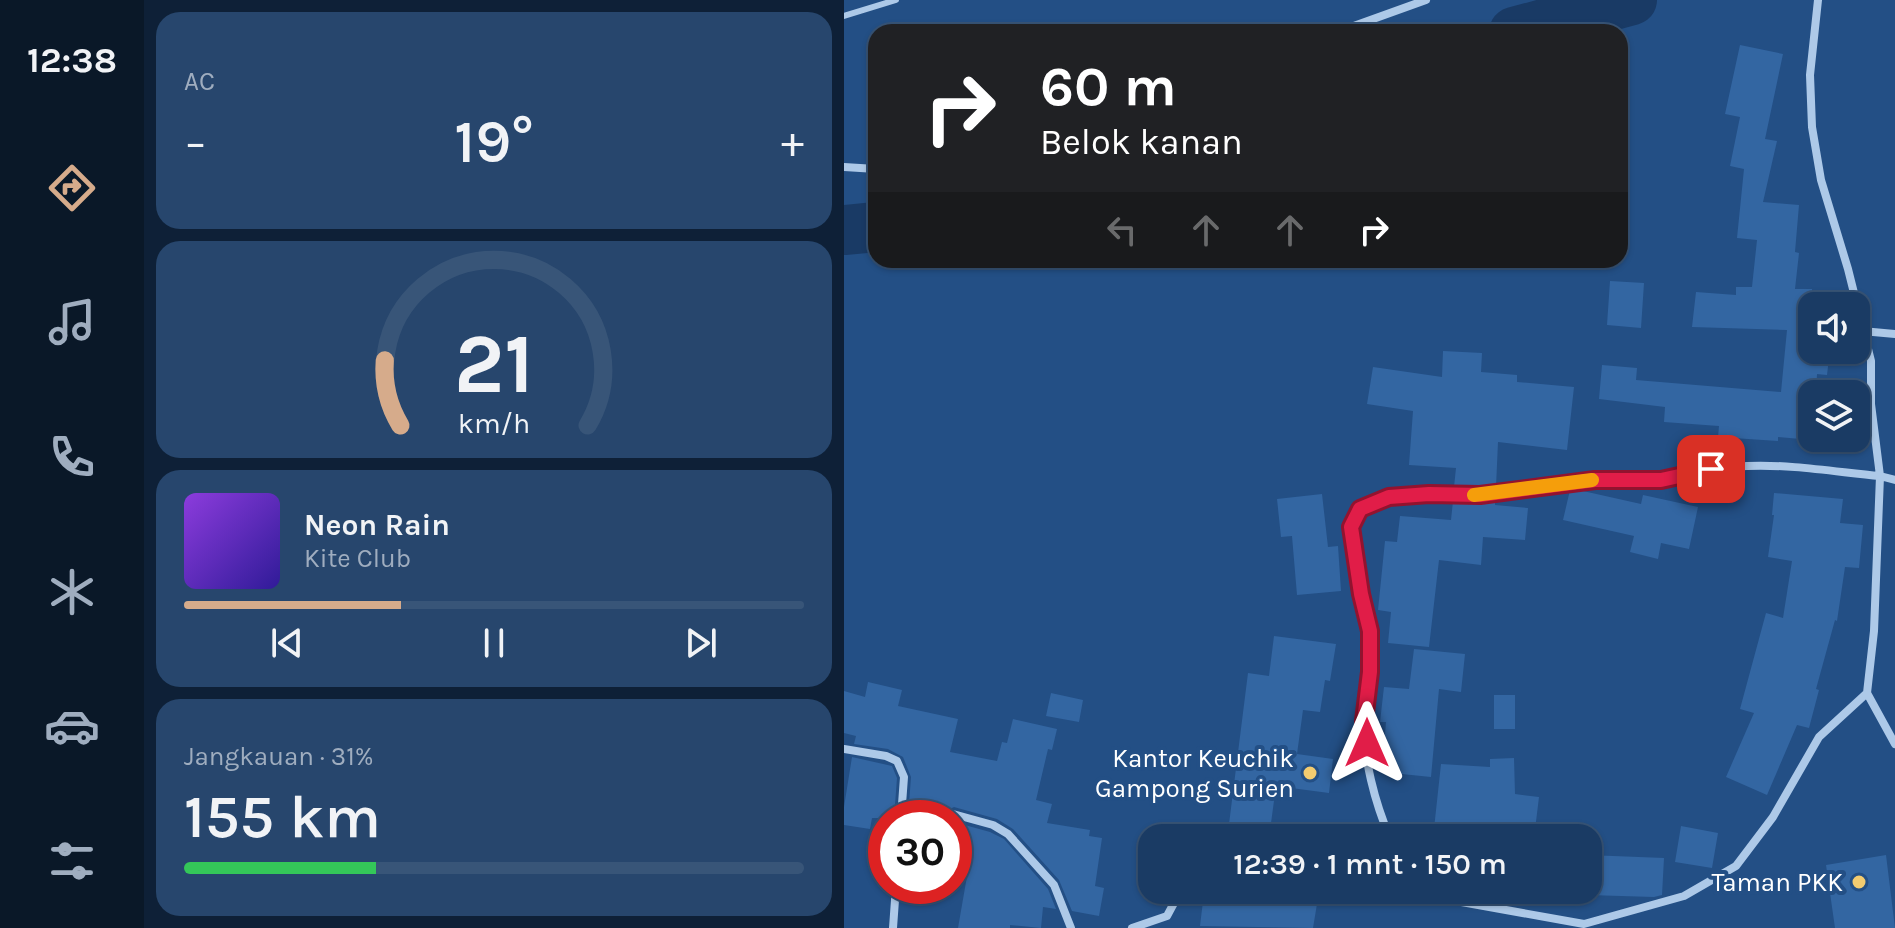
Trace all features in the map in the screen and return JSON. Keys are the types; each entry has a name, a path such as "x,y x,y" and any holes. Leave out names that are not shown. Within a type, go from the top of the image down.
{"street":[{"path":"1359,24 1426,0"},
{"path":"1818,0 1810,75 1812,127 1821,180 1853,292"},
{"path":"844,167 868,168"},
{"path":"1870,332 1895,334"},
{"path":"1870,358 1880,476 1874,631 1867,693 1895,744"},
{"path":"1386,824 1369,765 1364,721 1370,672 1370,631 1351,527 1360,509 1389,497 1480,495 1595,480 1661,480 1748,465 1880,476 1895,480"},
{"path":"1468,904 1584,926 1684,896 1736,866 1773,817 1819,737 1867,693"},
{"path":"844,749 886,756 897,761 904,777 902,800"},
{"path":"972,819 993,825 1008,834 1054,885 1071,928"},
{"path":"893,928 895,904"},
{"path":"1170,928 1167,916 1173,904"},
{"path":"1132,928 1167,916"}],"lane":[{"path":"844,16 896,0"}],"building":[{"path":"1740,45 1783,54 1765,139 1777,141 1763,202 1799,205 1795,289 1812,289 1812,292 1798,292 1798,364 1828,364 1827,375 1817,374 1817,380 1798,380 1798,439 1778,437 1778,441 1718,437 1719,426 1664,422 1665,407 1599,399 1602,365 1637,368 1636,380 1781,392 1787,330 1692,327 1696,292 1736,295 1736,287 1752,287 1757,240 1737,238 1744,169 1730,166 1740,117 1725,114"},
{"path":"1610,281 1644,283 1641,328 1607,325"},
{"path":"1443,351 1482,353 1481,372 1517,375 1517,382 1574,387 1567,450 1498,442 1496,487 1454,487 1456,468 1409,465 1413,411 1367,404 1373,367 1442,377"},
{"path":"1570,490 1641,504 1643,495 1698,507 1689,549 1661,543 1658,559 1630,552 1634,536 1563,520"},
{"path":"1774,493 1843,499 1840,523 1863,525 1859,568 1845,567 1837,621 1816,689 1819,690 1809,728 1797,725 1767,795 1726,777 1754,713 1740,709 1766,613 1783,618 1792,561 1768,557"},
{"path":"1322,494 1328,547 1338,546 1341,591 1297,595 1292,536 1281,537 1277,499"},
{"path":"1453,501 1495,501 1495,505 1528,508 1525,540 1483,537 1481,565 1439,560 1429,647 1388,643 1391,612 1378,610 1385,541 1397,542 1400,516 1451,520"},
{"path":"1274,636 1336,644 1330,681 1325,680 1320,712 1303,710 1297,754 1333,759 1329,793 1276,786 1271,824 1229,824 1248,673 1269,676"},
{"path":"1414,649 1465,654 1461,692 1439,689 1431,777 1382,772 1386,722 1380,722 1384,687 1409,689"},
{"path":"868,682 902,690 898,706 958,719 950,752 997,761 1002,742 1007,743 1013,719 1057,729 1052,750 1048,749 1036,800 1052,804 1047,823 1090,830 1089,836 1102,838 1095,886 1104,888 1099,916 1072,911 1059,880 1013,829 997,819 972,812 972,800 909,800 911,777 903,757 888,749 854,744 856,736 844,733 844,691 865,697"},
{"path":"1051,693 1083,700 1079,722 1046,716"},
{"path":"1494,695 1515,695 1515,729 1494,729"},
{"path":"852,757 892,766 897,778 895,800 868,800 868,829 844,825"},
{"path":"1514,758 1515,794 1539,797 1536,824 1435,824 1441,764 1490,767 1490,759"},
{"path":"1681,826 1718,833 1712,868 1675,862"},
{"path":"972,827 1004,839 1048,889 1056,909 1043,907 1041,928 1010,925 1010,928 958,928 962,904 972,904"},
{"name":"Taman PKK","path":"1886,855 1895,928 1835,928 1826,865"},
{"path":"1602,856 1664,858 1662,895 1602,895"},
{"path":"1203,904 1317,904 1313,928 1200,926"}],"waterway":[{"path":"1544,24 1632,0"},
{"path":"844,230 868,228"}],"slow traffic":[{"path":"1474,495 1592,480"}],"place":[{"name":"Kantor Keuchik Gampong Surien","path":"1310,773"},
{"name":"Taman PKK","path":"1859,882"}],"route":[{"path":"1367,743 1364,721 1370,672 1370,631 1351,527 1360,509 1389,497 1480,495 1595,480 1661,480 1711,469"}]}
